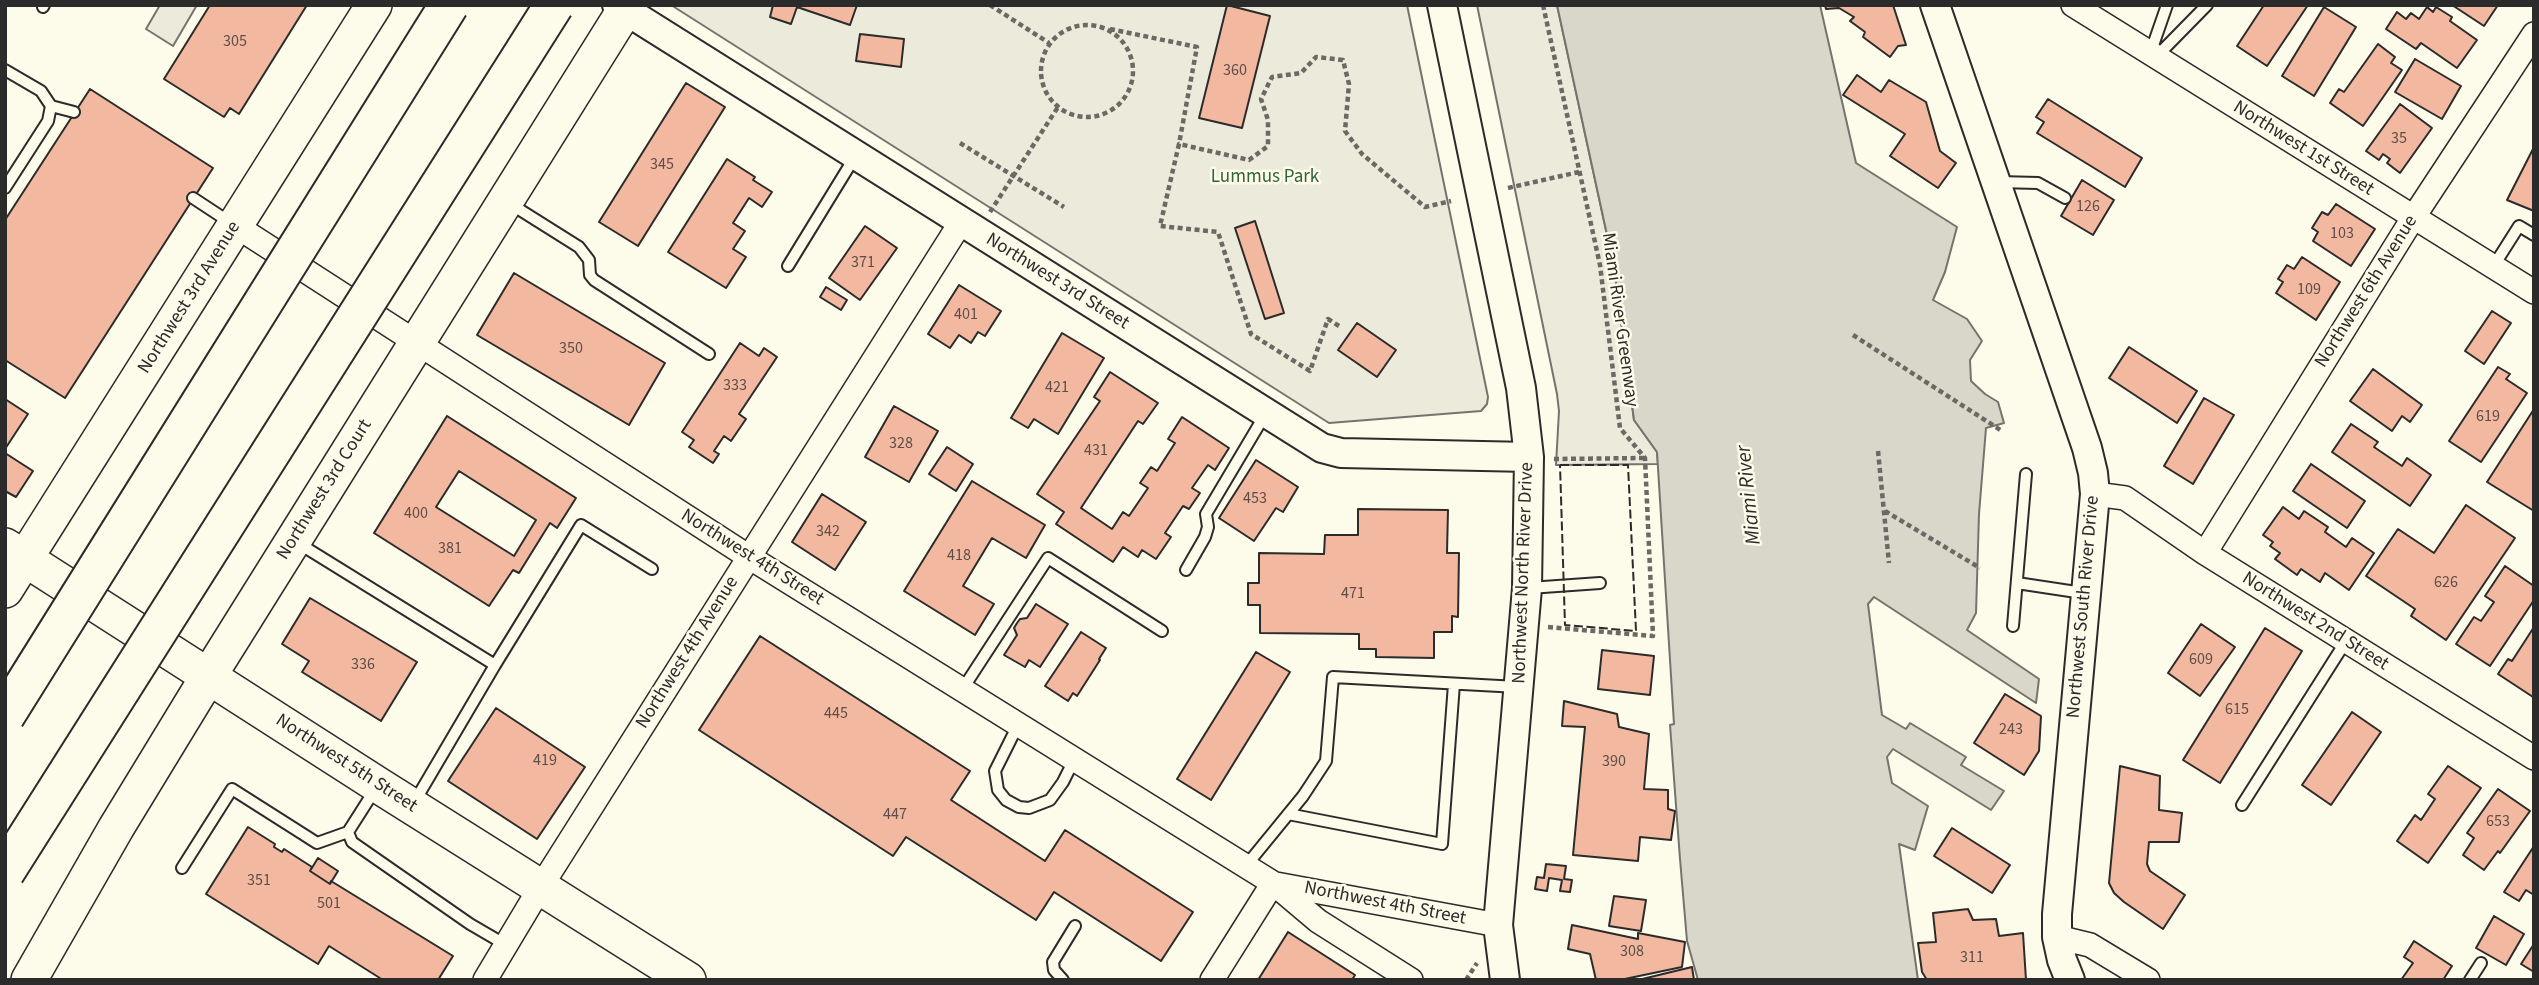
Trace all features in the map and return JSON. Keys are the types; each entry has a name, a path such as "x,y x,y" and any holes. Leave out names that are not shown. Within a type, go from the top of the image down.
{"highway":[{"path":"5,716 449,5"},
{"path":"5,872 554,5"}],"main road":[{"name":"Northwest 3rd Avenue","path":"5,590 15,553 236,226 374,5"},
{"name":"Northwest 3rd Court","path":"29,980 116,828 208,677 507,201 623,7"},
{"name":"Northwest 5th Street","path":"15,553 688,980"}],"street":[{"name":"Northwest North River Drive","path":"1442,5 1521,388 1541,458 1498,925 1503,978"},
{"name":"Northwest South River Drive","path":"1935,5 2087,448 2095,494 2058,888 2057,937 2070,980"},
{"name":"Northwest 1st Street","path":"2077,6 2534,292"},
{"name":"Northwest 3rd Street","path":"623,7 1311,442 1333,452 1541,458"},
{"name":"Northwest 6th Avenue","path":"2205,553 2413,218 2534,34"},
{"name":"Northwest 4th Avenue","path":"485,980 540,888 961,222"},
{"name":"Northwest 4th Street","path":"236,226 749,556 1273,883 1318,920 1411,980"},
{"name":"Northwest 2nd Street","path":"2095,494 2124,498 2205,553 2534,758"},
{"name":"Northwest 4th Street","path":"1273,883 1498,925"},
{"path":"1212,980 1273,883"},
{"path":"2057,937 2090,945 2148,980"}],"lane":[{"path":"2153,55 2167,5"},
{"path":"2153,55 2207,5"},
{"path":"5,70 41,91 51,106 74,113"},
{"path":"5,188 48,121 51,106"},
{"path":"788,266 856,155"},
{"path":"1996,182 2038,183 2065,198"},
{"path":"193,198 236,226"},
{"path":"507,201 579,247 589,260 590,275 601,286 709,354"},
{"path":"2493,267 2519,226 2534,235"},
{"path":"1186,570 1205,537 1208,527 1206,514 1266,413"},
{"path":"2013,626 2026,474"},
{"path":"412,807 495,664 581,525 653,569"},
{"path":"293,540 495,664"},
{"path":"962,690 1048,558 1162,631"},
{"path":"1527,588 1600,583"},
{"path":"2017,583 2086,593"},
{"path":"2242,805 2346,641"},
{"path":"1245,867 1303,796 1326,761 1333,677 1519,687"},
{"path":"1288,814 1442,844 1454,684"},
{"path":"1018,725 995,771 999,790 1006,800 1019,807 1029,808 1050,800 1074,760"},
{"path":"182,868 232,789 317,843 348,832 378,785"},
{"path":"348,832 352,842 470,924 506,945"},
{"path":"1063,980 1054,970 1053,962 1075,926"},
{"path":"2470,980 2481,963"}],"path":[{"path":"990,5 1049,43"},
{"name":"Miami River Greenway","path":"1543,5 1600,265 1620,428 1645,458"},
{"path":"1106,28 1128,48 1133,62 1129,91 1120,103 1108,113 1079,117 1059,107 1044,90 1040,74 1042,58 1049,43 1060,32 1075,26 1091,24 1197,47 1160,226 1218,232 1251,334 1310,371 1328,319 1339,326"},
{"path":"1179,144 1249,160 1268,146 1268,120 1261,99 1272,77 1301,73 1316,57 1343,60 1349,84 1345,131 1362,154 1425,207 1451,201"},
{"path":"990,213 1059,107"},
{"path":"960,143 1064,207"},
{"path":"1508,188 1579,172"},
{"path":"1853,335 2002,431"},
{"path":"1878,451 1889,563"},
{"path":"1541,458 1645,458 1653,636 1546,627"},
{"path":"1884,511 1980,568"}],"green space":[{"path":"160,5 197,5 173,46 146,29"},
{"name":"Lummus Park","path":"671,5 1407,5 1488,397 1487,404 1481,411 1329,423"},
{"path":"1477,5 1557,5 1614,267 1634,420 1657,452 1658,464 1556,465 1559,411 1557,394"}],"water":[{"name":"Miami River","path":"1557,5 1820,5 1856,163 1957,227 1945,272 1933,300 1967,319 1982,341 1970,360 1971,381 1998,402 2004,423 1986,428 1979,514 1976,613 1967,630 2039,679 2036,703 1874,597 1868,604 1882,715 1906,729 1910,723 1966,757 1961,765 2004,791 1991,810 1893,749 1887,757 1892,783 1928,806 1915,850 1899,844 1918,980 1698,980 1687,941 1680,859 1670,725 1674,724 1657,452 1634,420 1614,267"}],"building":[{"path":"210,5 307,5 239,114 230,108 224,117 164,79"},
{"path":"773,5 857,5 850,25 797,7 791,24 770,17"},
{"path":"1227,5 1270,16 1242,128 1199,118"},
{"path":"1825,5 1893,5 1906,45 1898,46 1890,57 1863,37 1865,32 1850,21 1854,17 1839,8 1826,9"},
{"path":"2264,5 2308,5 2267,66 2237,46"},
{"path":"2452,5 2498,5 2484,26"},
{"path":"2324,7 2356,27 2314,96 2282,76"},
{"path":"2427,7 2433,12 2436,7 2452,17 2450,21 2477,40 2457,68 2421,43 2416,49 2386,29 2397,12 2406,19 2411,13 2419,19"},
{"path":"860,34 904,39 901,67 856,61"},
{"path":"2378,44 2395,57 2391,63 2402,70 2363,126 2330,103 2339,89 2344,92"},
{"path":"2415,59 2461,86 2442,119 2395,92"},
{"path":"1857,75 1881,92 1889,80 1926,102 1940,151 1956,163 1938,188 1890,156 1905,134 1843,95"},
{"path":"686,83 725,107 638,246 599,222"},
{"path":"90,89 213,168 65,398 5,360 5,220"},
{"path":"2048,99 2142,158 2125,187 2037,133 2044,122 2036,117"},
{"path":"2400,104 2432,128 2400,173 2387,163 2390,159 2383,154 2379,160 2366,151"},
{"path":"2534,147 2534,211 2507,200"},
{"path":"727,159 772,192 762,207 749,198 733,223 745,231 733,249 746,257 726,288 668,252"},
{"path":"2082,180 2114,200 2093,235 2061,216"},
{"path":"2336,204 2375,229 2351,266 2313,241 2318,232 2312,228 2322,212 2328,215"},
{"path":"1255,221 1284,313 1265,319 1235,228"},
{"path":"865,226 897,248 860,300 829,278"},
{"path":"2302,257 2340,282 2316,320 2276,293 2283,282 2278,279 2287,265 2294,269"},
{"path":"514,273 665,363 629,425 477,335"},
{"path":"959,285 1001,311 985,336 978,332 971,343 959,335 950,348 928,334"},
{"path":"826,287 847,300 841,310 820,297"},
{"path":"2492,311 2511,323 2484,364 2465,351"},
{"path":"1357,323 1396,350 1377,377 1338,350"},
{"path":"1062,333 1104,358 1058,434 1034,419 1028,428 1011,418"},
{"path":"740,343 759,356 764,348 777,357 739,414 746,419 731,441 724,436 714,451 719,454 713,463 689,447 694,440 682,432"},
{"path":"2129,347 2197,391 2177,423 2109,378"},
{"path":"2498,367 2510,374 2506,379 2527,393 2481,462 2449,441"},
{"path":"2373,369 2422,405 2410,422 2402,416 2392,431 2350,401"},
{"path":"1110,372 1158,403 1143,424 1138,421 1081,508 1112,529 1123,512 1129,516 1148,488 1140,483 1151,467 1157,471 1175,443 1168,439 1182,417 1229,448 1215,470 1208,465 1192,488 1200,493 1189,509 1183,506 1165,533 1171,537 1156,559 1142,550 1138,557 1123,547 1113,562 1056,524 1064,512 1037,494 1100,401 1094,397"},
{"path":"2204,398 2234,415 2193,484 2164,466"},
{"path":"5,399 28,414 5,449"},
{"path":"894,406 938,431 909,482 865,457"},
{"path":"2534,409 2534,511 2487,482"},
{"path":"447,416 576,498 557,528 550,523 519,573 513,570 489,606 374,533","holes":["459,471 536,520 514,556 436,507"]},
{"path":"2351,424 2378,442 2374,447 2402,466 2407,458 2431,475 2410,506 2332,452"},
{"path":"947,447 973,464 956,491 929,474"},
{"path":"5,453 33,471 16,497 5,491"},
{"path":"1256,460 1298,487 1283,512 1276,508 1254,541 1219,518"},
{"path":"2311,464 2365,501 2347,528 2293,491"},
{"path":"972,481 1045,525 1026,558 992,538 963,586 994,604 975,635 904,591"},
{"path":"822,494 866,522 835,570 792,542"},
{"path":"2466,505 2515,538 2446,640 2411,616 2415,609 2366,576 2398,529 2434,553"},
{"path":"2283,507 2299,519 2304,511 2328,527 2325,532 2346,547 2352,538 2374,553 2349,590 2325,573 2320,582 2301,569 2297,575 2275,559 2280,553 2270,546 2273,542 2263,535"},
{"path":"1358,509 1448,510 1447,553 1459,553 1458,617 1452,616 1452,632 1434,632 1434,658 1376,657 1376,649 1359,649 1359,634 1260,633 1260,605 1248,605 1248,583 1259,583 1259,553 1324,554 1325,535 1358,535"},
{"path":"2505,566 2534,586 2534,600 2490,666 2456,644 2474,617 2481,621 2494,602 2485,596"},
{"path":"310,598 417,662 381,721 302,672 309,661 282,644"},
{"path":"1036,604 1068,624 1040,667 1029,660 1025,667 1004,655 1017,635 1014,628 1017,623 1020,619 1027,618"},
{"path":"2201,624 2235,647 2200,696 2168,673"},
{"path":"2534,627 2533,697 2498,674 2508,659 2512,661"},
{"path":"2265,628 2302,651 2220,783 2183,760"},
{"path":"1081,632 1106,648 1077,696 1073,693 1068,701 1045,686"},
{"path":"760,636 970,771 951,800 1045,861 1065,830 1193,912 1161,961 1054,892 1036,920 906,837 893,856 699,730"},
{"path":"1602,650 1654,656 1650,695 1598,689"},
{"path":"1256,652 1290,672 1211,800 1177,779"},
{"path":"2005,694 2041,716 2039,751 2024,775 1974,743"},
{"path":"1564,701 1617,714 1619,727 1649,734 1644,789 1668,790 1668,809 1675,811 1671,840 1640,837 1638,861 1573,855 1585,727 1562,726"},
{"path":"496,708 585,767 537,839 448,781"},
{"path":"2352,712 2381,732 2331,805 2302,785"},
{"path":"2120,766 2160,776 2159,810 2182,813 2179,842 2149,842 2147,864 2150,871 2185,895 2163,929 2124,902 2114,893 2109,883"},
{"path":"2448,766 2481,788 2428,863 2397,841 2415,815 2421,820 2435,799 2428,794"},
{"path":"2498,789 2530,811 2500,853 2498,851 2484,870 2463,855 2474,838 2467,833"},
{"path":"248,827 275,844 274,847 282,852 284,849 312,867 310,871 330,884 331,881 453,956 438,980 383,980 329,946 318,964 206,894"},
{"path":"1952,828 2010,865 1992,893 1934,856"},
{"path":"2534,846 2534,895 2526,890 2519,901 2504,892"},
{"path":"318,858 338,871 330,884 310,871"},
{"path":"1546,864 1566,866 1564,879 1572,880 1570,892 1560,891 1562,880 1549,878 1547,891 1535,889 1537,877 1544,878"},
{"path":"1614,896 1646,900 1641,931 1609,926"},
{"path":"1968,909 1973,920 1996,919 1999,936 2023,933 2026,980 1927,980 1922,972 1918,943 1936,942 1933,913"},
{"path":"2494,916 2524,934 2506,965 2476,948"},
{"path":"1572,925 1638,939 1638,933 1685,942 1682,967 1620,980 1596,980 1590,954 1568,949"},
{"path":"1288,932 1355,975 1352,980 1258,980"},
{"path":"2414,941 2452,966 2443,980 2401,980 2413,963 2404,957"},
{"path":"2534,944 2534,972 2521,964"},
{"path":"1692,967 1694,980 1638,980"}],"fence":[{"path":"1560,465 1628,465 1636,631 1565,625 1560,465"}]}
